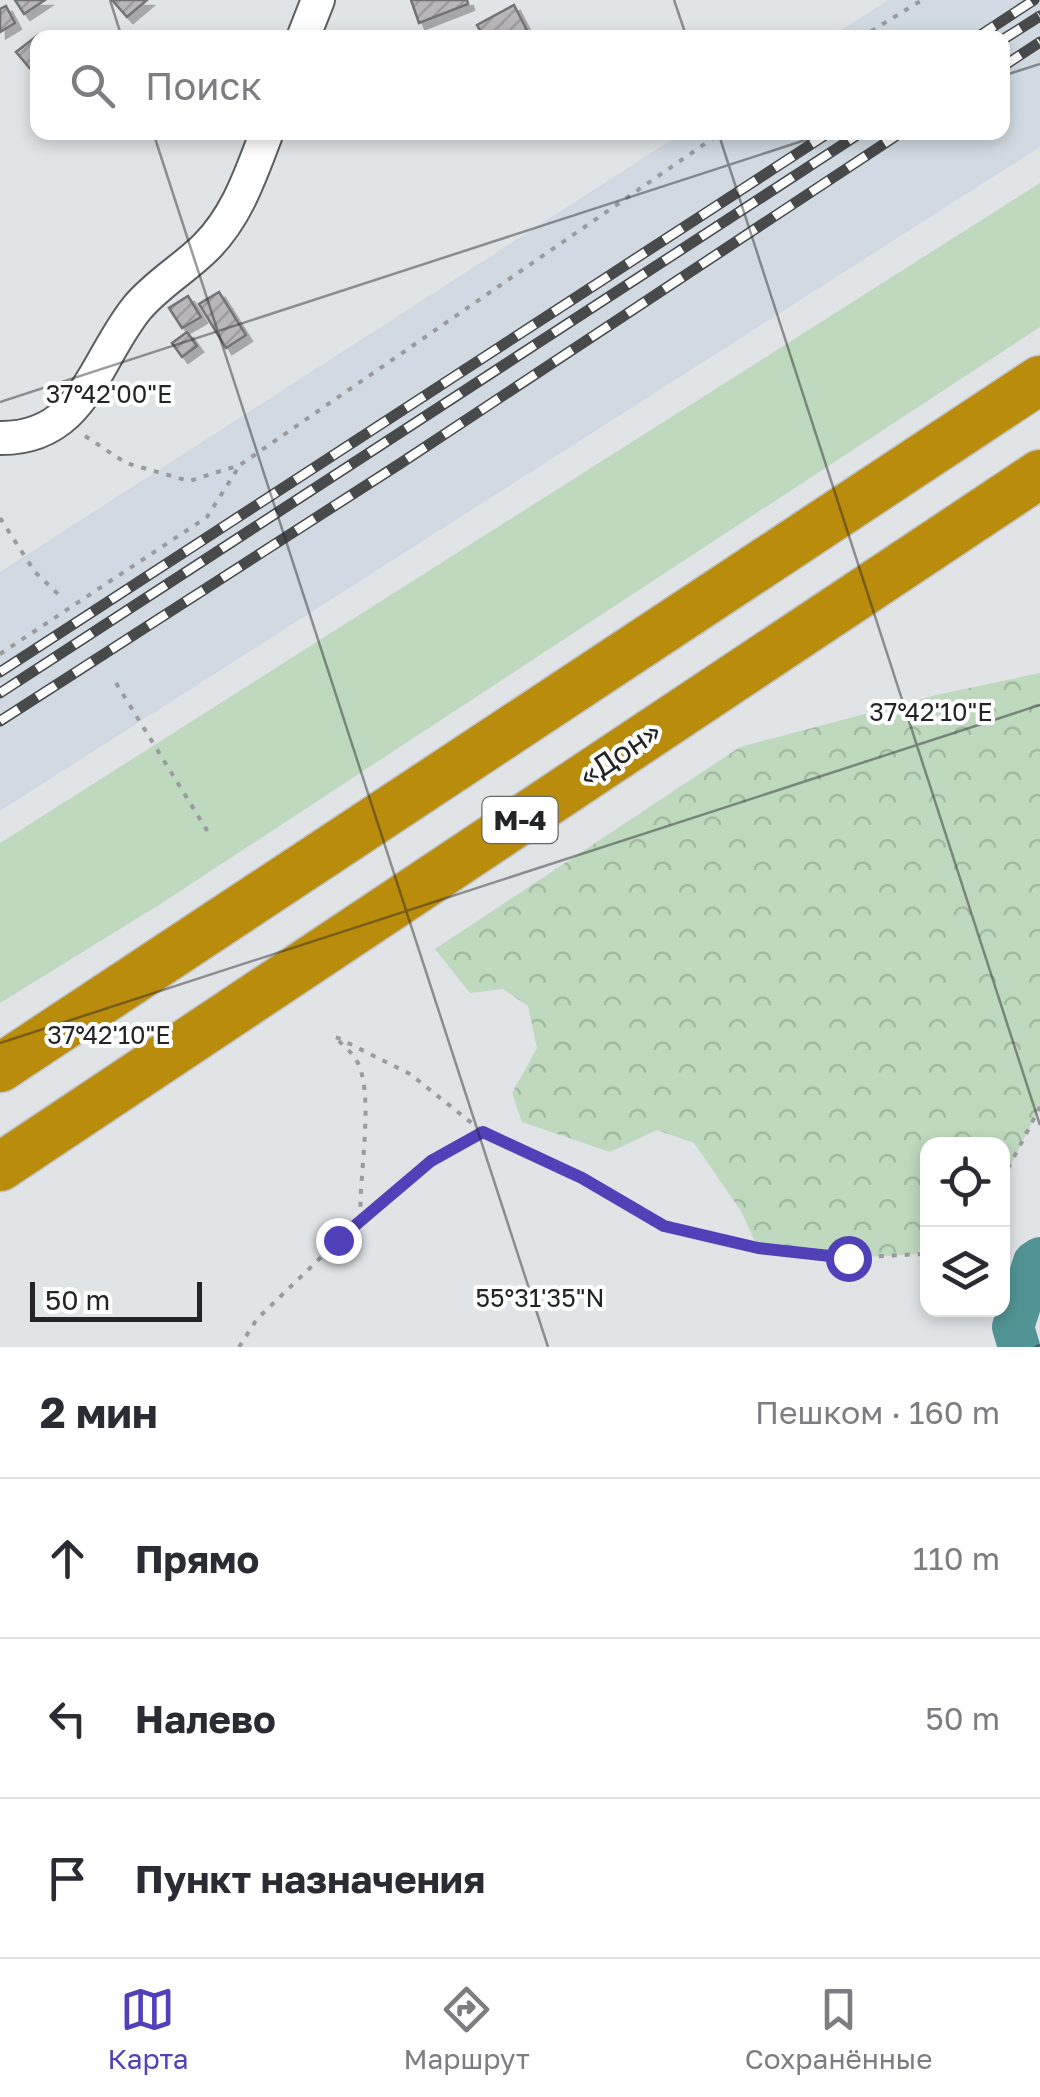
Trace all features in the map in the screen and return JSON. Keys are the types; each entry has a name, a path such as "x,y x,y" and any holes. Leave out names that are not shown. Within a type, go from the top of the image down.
{"highway":[{"name":"М-4","path":"0,1068 1040,380"},
{"name":"«Дон»","path":"0,1167 1040,474"}],"street":[{"path":"306,30 318,0"},
{"path":"0,438 30,434 60,420 80,400 141,303 218,233 240,200 263,140"}],"path":[{"path":"873,30 922,0"},
{"path":"60,420 126,463 189,481 240,465 710,140"},
{"path":"0,654 207,518 240,465"},
{"path":"0,518 35,572 59,595"},
{"path":"116,683 208,832"},
{"path":"361,1221 365,1100 358,1060 336,1037 410,1074 483,1132 582,1178 664,1226 758,1248 848,1258 920,1254"},
{"path":"1010,1165 1040,1107"},
{"path":"240,1347 258,1319 361,1221 431,1161 483,1132"}],"shaded area":[{"path":"888,0 1040,0 1040,147 0,811 0,572 671,140 1010,140 1010,30 841,30"}],"green space":[{"path":"1040,183 1040,327 162,903 0,1003 0,843"},
{"path":"1040,673 1040,1107 1010,1166 1010,1137 920,1137 920,1254 848,1258 758,1248 741,1211 694,1143 657,1130 610,1152 522,1122 512,1093 537,1048 528,1006 503,989 470,993 435,949 740,747 936,695"}],"building":[{"path":"15,0 45,0 24,14"},
{"path":"112,0 147,0 127,17"},
{"path":"411,0 467,0 468,4 419,23"},
{"path":"514,5 527,30 480,30 477,25"},
{"path":"6,6 15,23 0,32 0,9"},
{"path":"30,41 30,69 16,52"},
{"path":"219,292 246,335 226,348 199,304"},
{"path":"188,296 201,317 182,328 169,308"},
{"path":"187,332 197,346 182,357 172,343"}],"waterway":[{"path":"1019,1347 1013,1327 1034,1262 1040,1258"}],"railway":[{"path":"988,30 1034,0"},
{"path":"1010,35 1040,16"},
{"path":"1010,62 1040,42"},
{"path":"0,672 818,140"},
{"path":"0,693 850,140"},
{"path":"0,721 401,463 890,140"}],"route":[{"path":"338,1240 431,1161 483,1132 582,1178 664,1226 758,1248 848,1258"}]}
